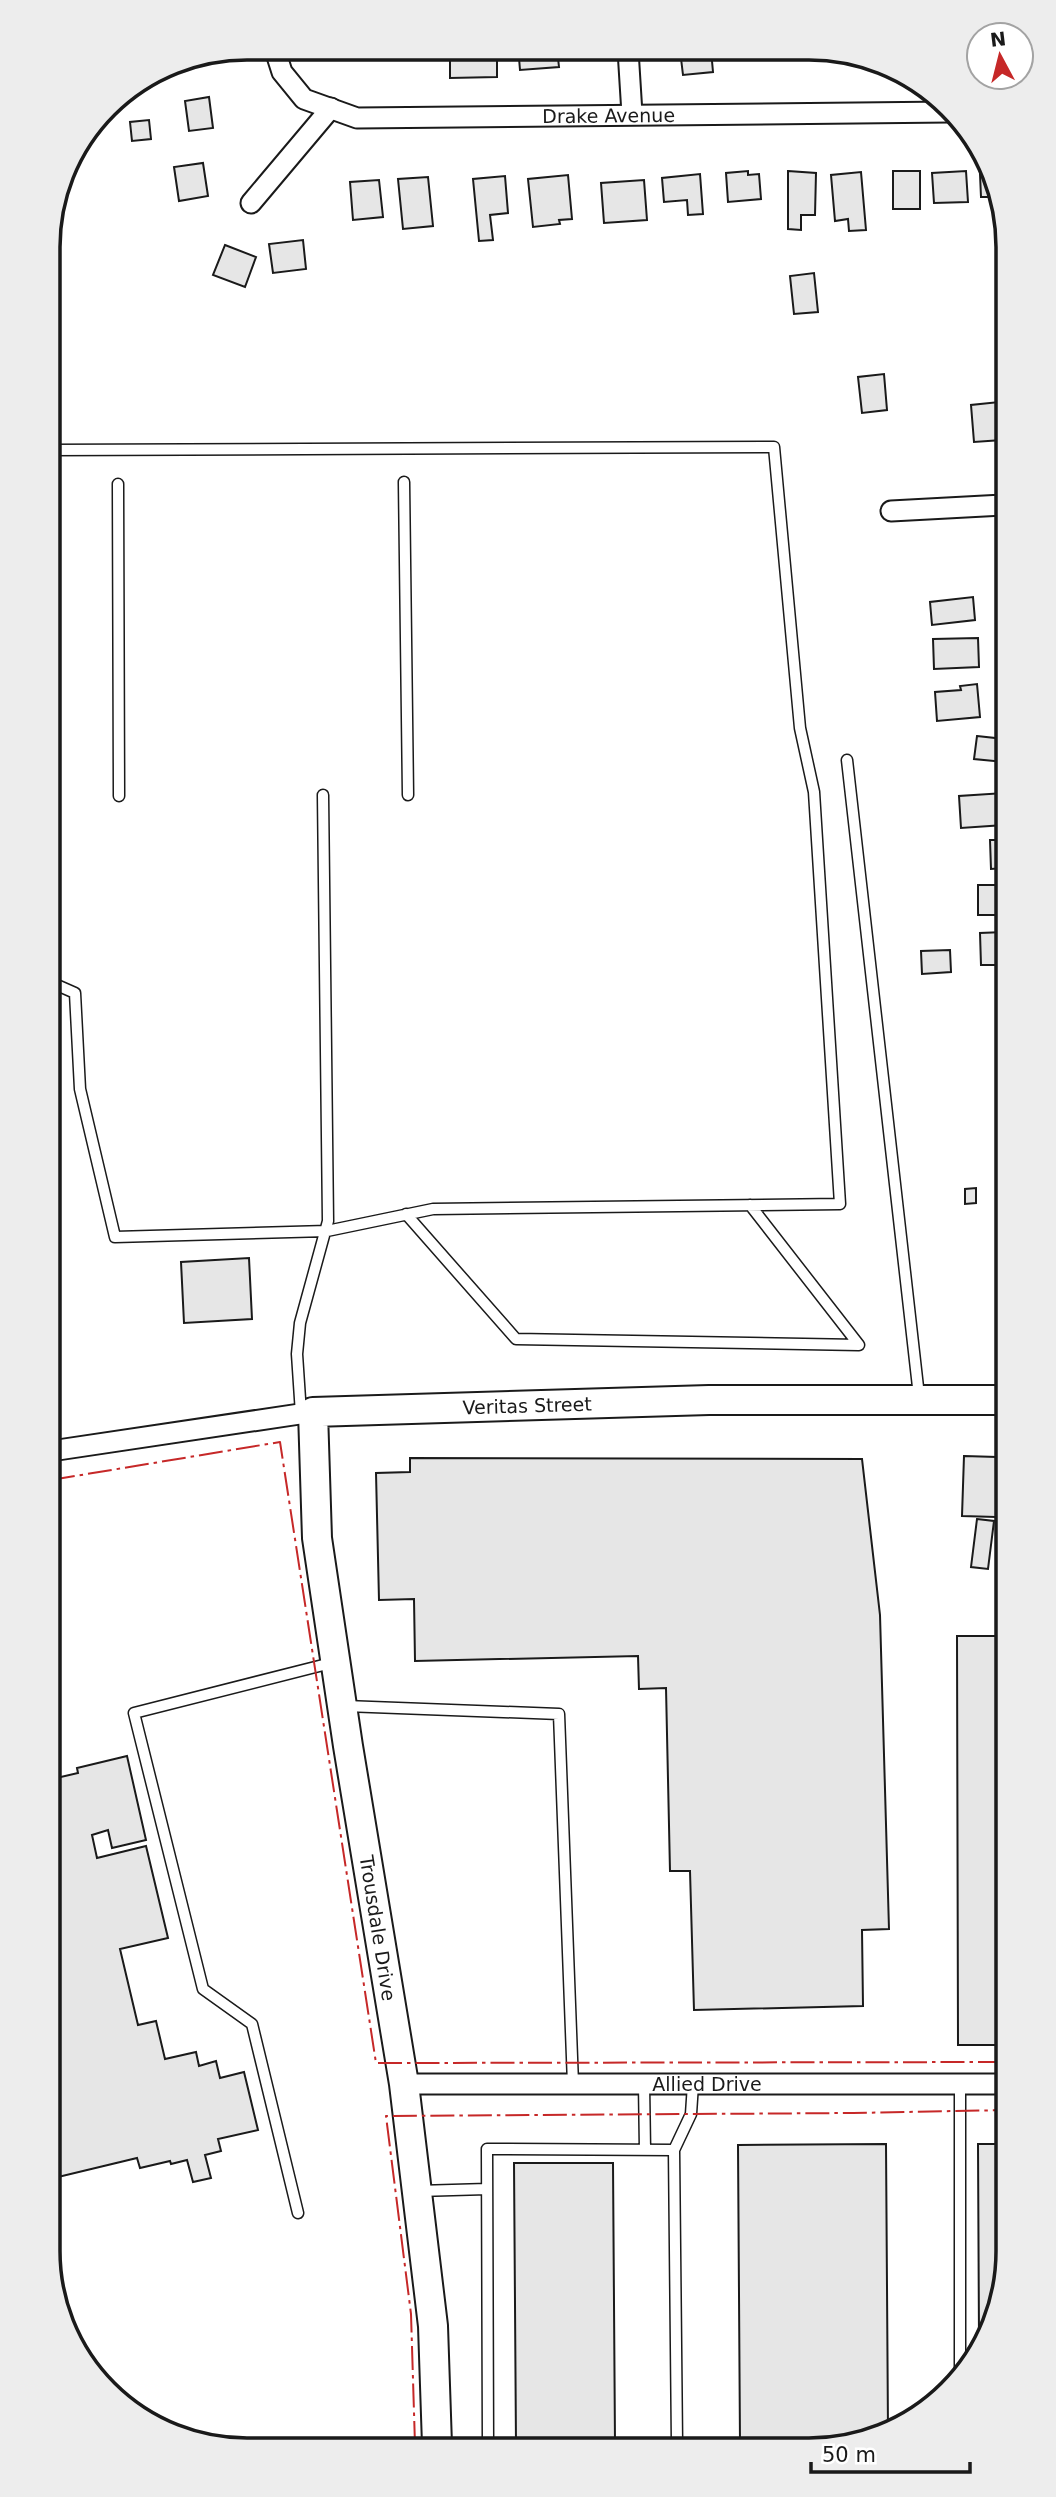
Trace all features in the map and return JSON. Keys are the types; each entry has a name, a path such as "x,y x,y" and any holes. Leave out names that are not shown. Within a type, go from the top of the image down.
{"street":[{"name":"Drake Avenue","path":"278,60 282,72 304,99 357,118 940,112"},
{"path":"629,60 632,114"},
{"path":"251,203 331,108"},
{"path":"891,511 996,505"},
{"name":"Veritas Street","path":"60,1450 307,1413 709,1400 996,1400"},
{"name":"Trousdale Drive","path":"307,1413 317,1538 404,2084 433,2326 437,2438"},
{"name":"Allied Drive","path":"404,2084 996,2084"}],"lane":[{"path":"60,450 774,447 800,728 814,792 840,1204 451,1208 406,1214 327,1231 115,1237 80,1089 75,993 60,986"},
{"path":"404,482 408,794"},
{"path":"118,484 119,796"},
{"path":"847,760 919,1400"},
{"path":"307,1413 297,1354 300,1323 327,1231 323,795"},
{"path":"406,1214 516,1339 859,1345 750,1205"},
{"path":"298,2213 252,2024 203,1989 134,1713 335,1662"},
{"path":"342,1705 559,1714 573,2084"},
{"path":"644,2084 645,2150"},
{"path":"677,2438 674,2150 691,2113 693,2084"},
{"path":"960,2084 960,2361"},
{"path":"488,2438 487,2149 674,2150"},
{"path":"417,2192 487,2189"}],"building":[{"path":"450,60 497,60 497,77 450,78"},
{"path":"519,60 558,60 559,67 520,70"},
{"path":"681,60 712,60 713,72 683,75"},
{"path":"209,97 213,128 189,131 185,101"},
{"path":"149,120 151,139 132,141 130,122"},
{"path":"203,163 208,196 179,201 174,167"},
{"path":"748,171 748,175 759,174 761,199 728,202 726,173"},
{"path":"788,171 816,173 815,215 801,215 801,230 788,229"},
{"path":"893,171 920,171 920,209 893,209"},
{"path":"966,171 968,202 934,203 932,173"},
{"path":"861,172 866,230 849,231 848,219 835,221 831,175"},
{"path":"700,174 703,214 688,215 687,200 664,202 662,178"},
{"path":"980,174 982,175 990,197 981,197"},
{"path":"568,175 572,219 559,220 560,224 533,227 528,179"},
{"path":"505,176 508,213 490,215 493,240 479,241 473,179"},
{"path":"428,177 433,226 403,229 398,179"},
{"path":"379,180 383,217 353,220 350,182"},
{"path":"644,180 647,220 604,223 601,183"},
{"path":"303,240 306,269 273,273 269,244"},
{"path":"225,245 256,257 245,287 213,275"},
{"path":"814,273 818,312 794,314 790,276"},
{"path":"884,374 887,410 862,413 858,377"},
{"path":"996,402 996,440 974,442 971,405"},
{"path":"973,597 975,620 932,625 930,602"},
{"path":"978,638 979,667 934,669 933,639"},
{"path":"977,684 980,717 937,721 935,692 961,690 960,686"},
{"path":"977,736 996,738 996,761 974,759"},
{"path":"996,794 996,826 961,828 959,796"},
{"path":"990,840 996,840 996,869 991,869"},
{"path":"978,885 996,885 996,915 978,915"},
{"path":"996,932 996,965 981,965 980,933"},
{"path":"950,950 951,972 922,974 921,951"},
{"path":"976,1188 976,1203 965,1204 965,1189"},
{"path":"249,1258 252,1319 184,1323 181,1262"},
{"path":"964,1456 996,1457 996,1517 962,1516"},
{"path":"410,1458 862,1459 880,1615 889,1929 862,1930 863,2006 694,2010 690,1871 670,1871 666,1688 639,1689 638,1656 415,1661 414,1599 379,1600 376,1473 410,1472"},
{"path":"977,1519 994,1521 988,1569 971,1567"},
{"path":"957,1636 996,1636 996,2045 958,2045"},
{"path":"127,1756 146,1840 112,1848 108,1830 92,1835 97,1858 146,1846 168,1938 120,1949 138,2025 156,2021 165,2059 196,2052 199,2066 216,2061 220,2078 244,2072 258,2130 218,2139 221,2151 205,2155 211,2178 193,2182 187,2160 140,2168 137,2158 60,2177 60,1777 78,1773 77,1768"},
{"path":"886,2144 888,2420 869,2428 834,2436 740,2438 738,2145"},
{"path":"978,2144 996,2144 996,2262 990,2299 979,2328"},
{"path":"514,2163 613,2163 615,2438 516,2438"}],"power":[{"path":"60,1479 280,1442 376,2063 996,2062"},
{"path":"415,2438 411,2314 386,2116 996,2110"}]}
